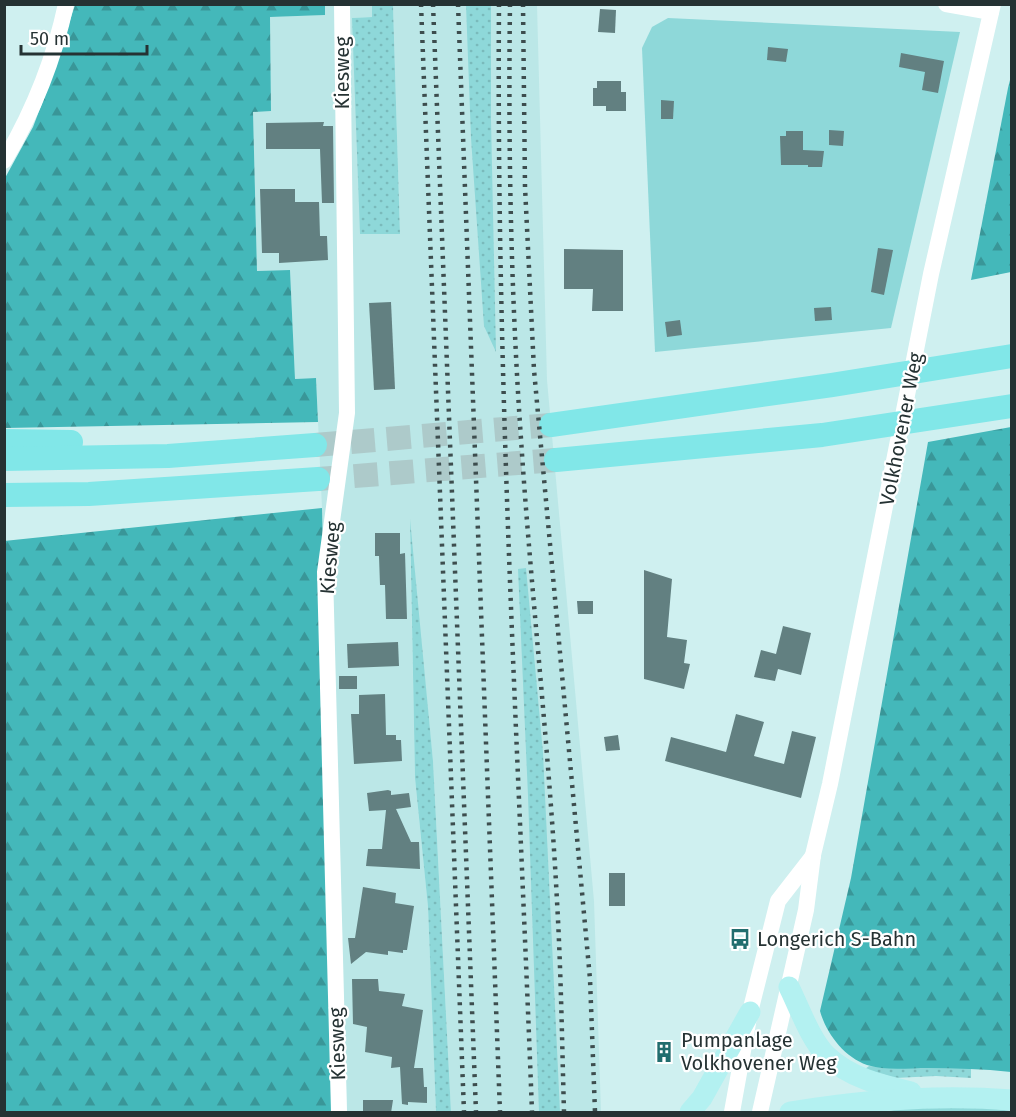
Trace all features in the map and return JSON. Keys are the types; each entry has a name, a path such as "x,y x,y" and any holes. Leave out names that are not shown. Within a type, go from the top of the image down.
{"highway":[{"path":"551,425 831,385 1011,356"},
{"path":"556,460 822,435 1011,405"},
{"path":"4,441 90,442 168,456"},
{"path":"4,459 168,456 315,445"},
{"path":"4,495 89,494 318,479"},
{"path":"4,510 89,494"}],"main road":[{"path":"789,987 813,1036 826,1055 845,1070 865,1080 929,1096"},
{"path":"690,1113 702,1098 750,1012"},
{"path":"790,1113 929,1096 1011,1100"}],"street":[{"path":"4,161 24,126 43,83 66,4"},
{"name":"Kiesweg","path":"339,1113 325,572 347,413 343,238 342,4"},
{"path":"946,4 992,8"},
{"name":"Volkhovener Weg","path":"760,1113 806,910 813,855 830,784 920,333 992,8"},
{"name":"Volkhovener Weg","path":"732,1113 750,1012 778,901 813,855"}],"shaded area":[{"path":"325,5 372,5 372,17 352,18 400,233 393,5 537,5 547,380 594,901 601,1112 451,1112 433,761 410,531 415,778 428,907 436,1112 347,1112 329,575 322,567 322,508 316,378 295,379 290,270 257,271 253,111 271,110 270,17 325,15"},
{"path":"372,5 393,5 400,234 360,234 352,18 372,17"},
{"path":"466,5 491,5 496,352 484,326 471,138"},
{"path":"668,18 960,32 891,328 655,352 642,48 652,27"},
{"path":"410,519 433,761 451,1112 436,1112 428,907 415,778"},
{"path":"526,568 543,753 560,1112 539,1112 518,569"},
{"path":"869,1066 971,1068 971,1078 936,1076 895,1078 865,1069"},
{"path":"905,1108 989,1108 1012,1111 883,1112"}],"green space":[{"path":"75,5 325,5 325,15 270,17 271,111 253,112 257,271 290,270 295,379 316,378 318,422 5,428 5,178 33,127"},
{"path":"1011,76 1011,272 971,280 1008,88"},
{"path":"1011,427 1011,1072 959,1068 874,1067 851,1056 837,1043 831,1036 820,1011 851,878 928,442"},
{"path":"322,508 335,1112 5,1112 4,541"}],"building":[{"path":"600,9 616,10 615,33 598,32"},
{"path":"768,47 788,49 786,62 767,60"},
{"path":"901,53 944,61 938,93 922,90 925,72 899,67"},
{"path":"597,81 621,81 621,92 626,92 626,111 606,111 606,106 593,106 593,88 597,88"},
{"path":"661,100 674,101 673,119 661,119"},
{"path":"324,122 323,126 333,126 334,203 322,203 320,149 266,149 266,123"},
{"path":"829,130 844,131 843,146 829,145"},
{"path":"786,131 803,131 803,150 824,151 822,167 781,165 780,136 786,136"},
{"path":"260,189 295,189 295,202 319,202 320,236 327,236 328,260 279,263 279,253 262,253"},
{"path":"878,248 893,250 884,295 871,292"},
{"path":"564,249 623,250 623,311 592,311 593,289 564,289"},
{"path":"391,302 395,389 374,390 369,303"},
{"path":"831,307 832,320 815,321 814,308"},
{"path":"680,320 682,335 667,337 665,322"},
{"path":"375,533 400,533 400,554 405,553 407,619 386,619 385,585 380,585 379,556 375,556"},
{"path":"644,570 672,579 667,637 687,640 684,663 690,664 684,689 644,679"},
{"path":"577,601 593,601 593,614 578,614"},
{"path":"783,626 811,633 801,675 778,669 775,681 754,677 761,650 776,654"},
{"path":"398,642 399,666 348,668 347,644"},
{"path":"339,676 357,676 357,689 339,689"},
{"path":"385,694 386,735 396,735 396,740 401,740 402,761 354,764 351,714 359,714 359,695"},
{"path":"736,714 764,722 754,756 784,764 792,731 816,737 801,798 665,761 671,737 726,752"},
{"path":"618,735 620,750 606,751 604,737"},
{"path":"391,791 391,795 409,793 411,807 396,809 411,842 419,842 420,869 366,866 368,849 382,849 386,810 369,811 367,793"},
{"path":"609,873 625,873 625,906 609,906"},
{"path":"363,887 396,893 395,903 414,906 407,950 403,950 403,953 388,951 388,955 366,952 351,964 348,938 355,938"},
{"path":"352,979 378,979 379,991 405,994 402,1006 423,1010 414,1068 423,1068 424,1087 427,1087 427,1103 402,1104 400,1067 391,1068 392,1057 365,1052 367,1027 353,1024"},
{"path":"363,1100 393,1100 391,1113 363,1113"}],"tunnel":[{"path":"315,445 551,425"},
{"path":"318,479 556,460"}],"railway":[{"path":"421,4 464,1112"},
{"path":"433,4 476,1112"},
{"path":"458,4 500,1112"},
{"path":"499,4 504,420 532,1112"},
{"path":"510,4 509,113 515,330 525,497 554,843 560,954 564,1112"},
{"path":"523,4 525,187 534,370 590,979 595,1112"}],"place":[{"name":"Longerich S-Bahn","path":"740,939"},
{"name":"Pumpanlage Volkhovener Weg","path":"664,1052"}]}
